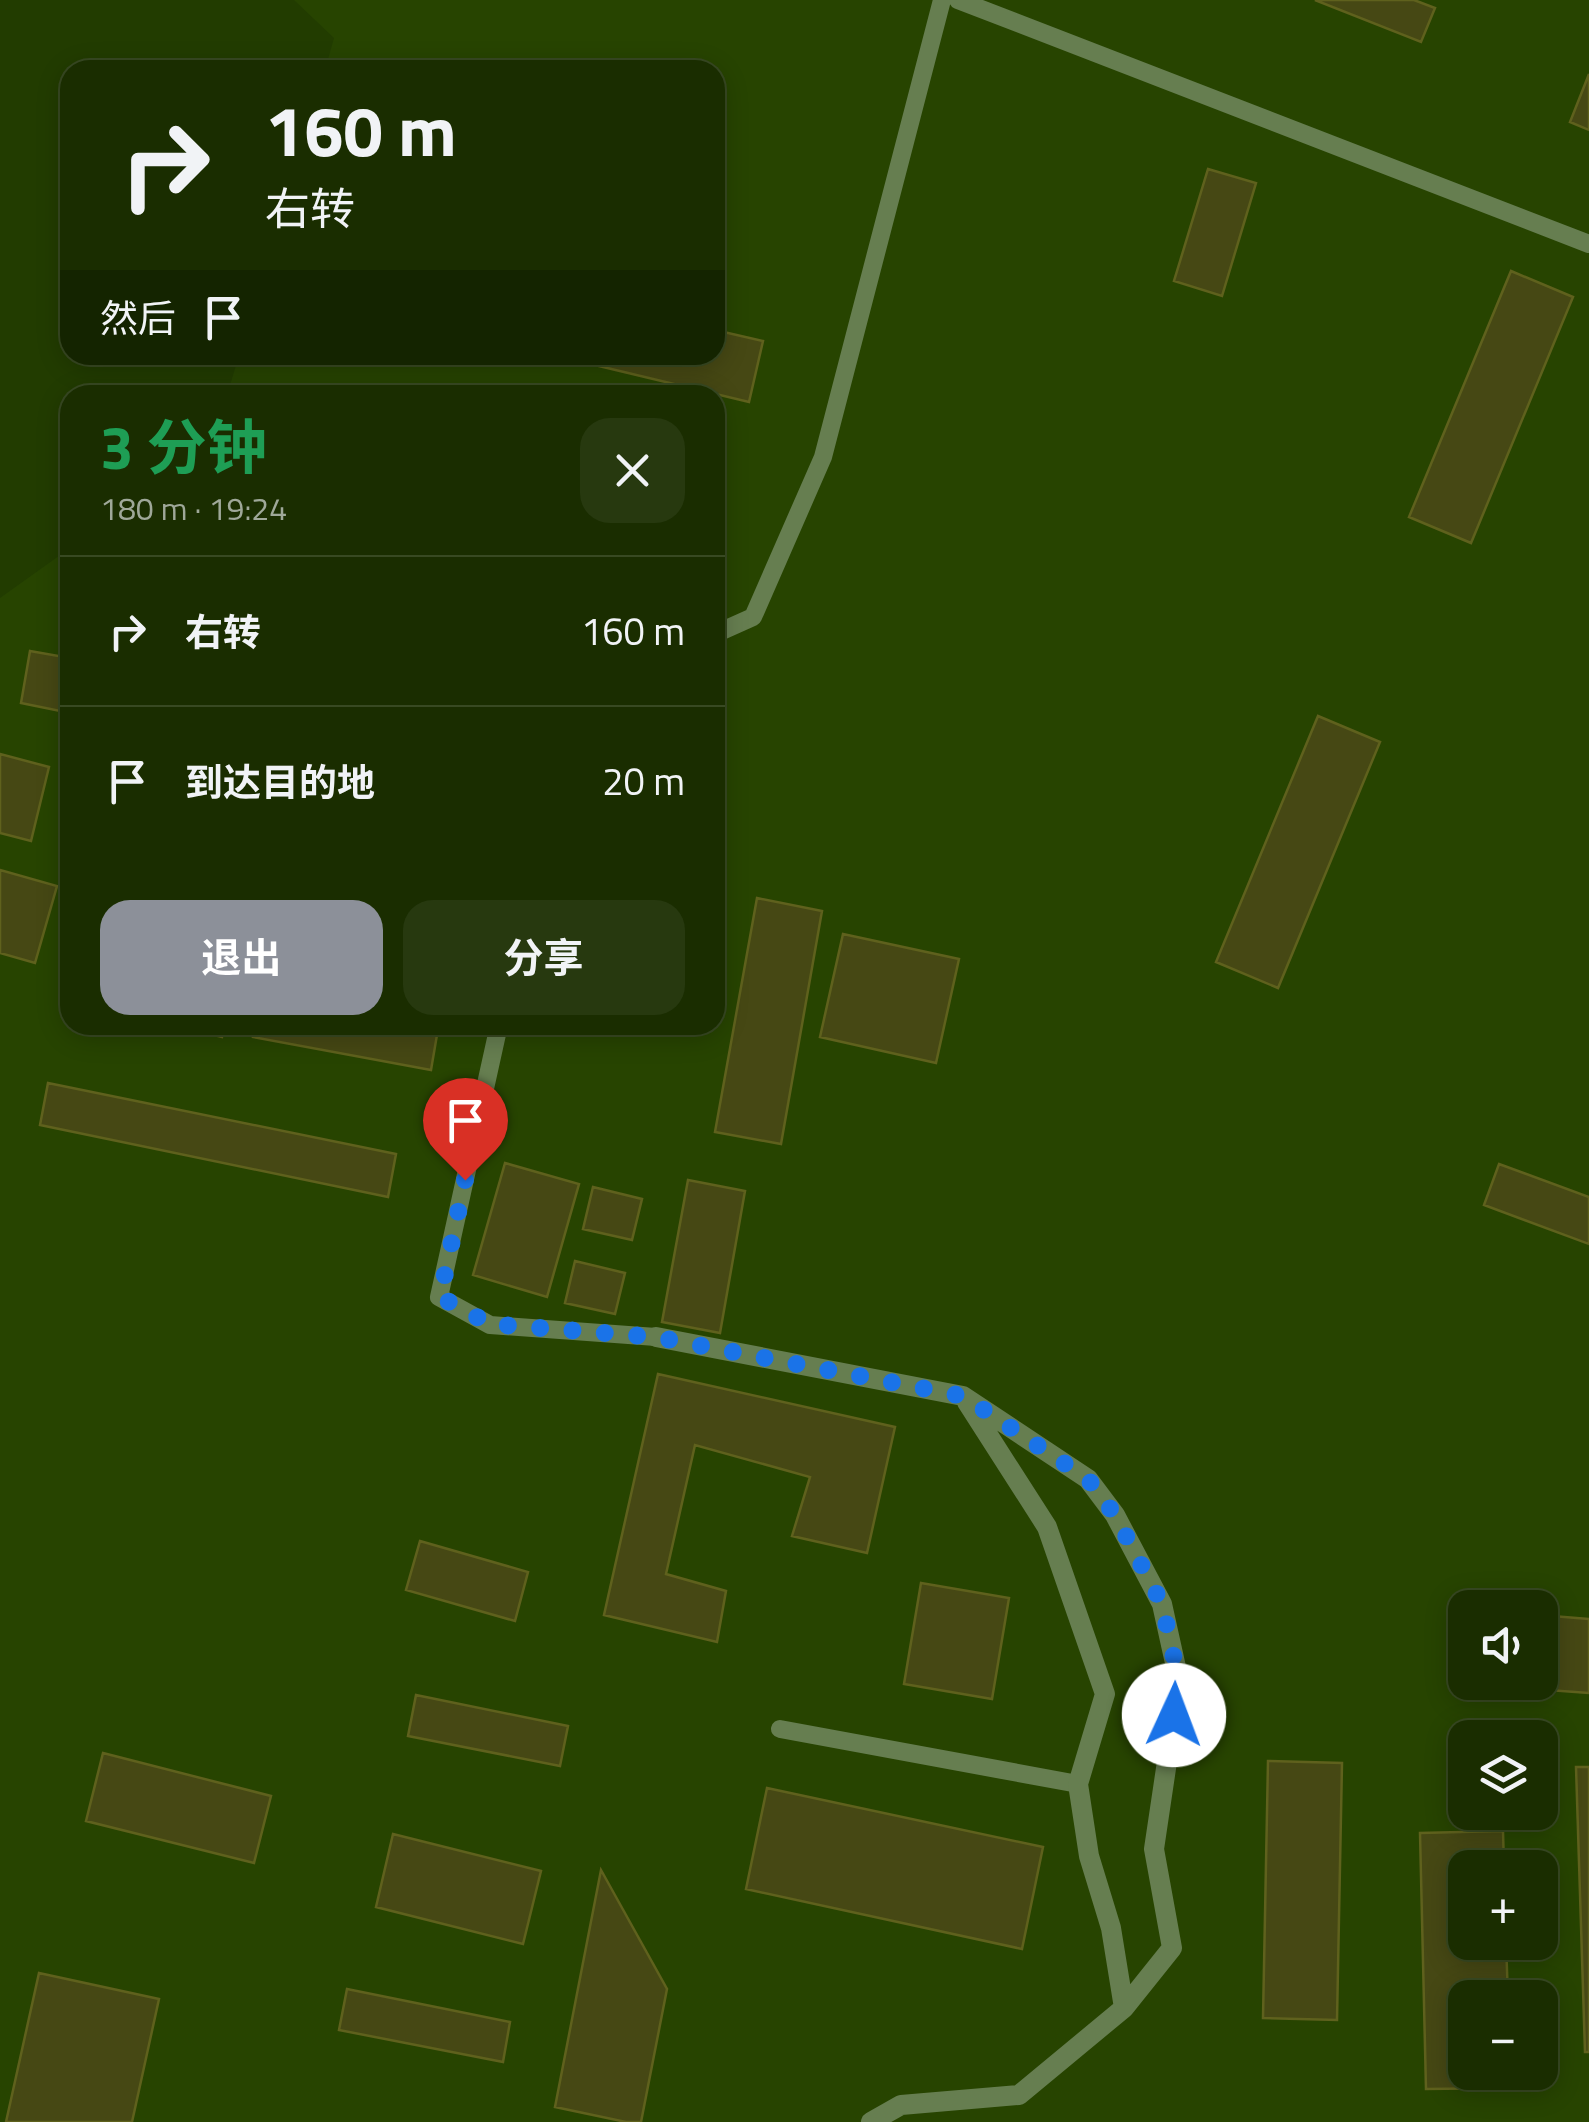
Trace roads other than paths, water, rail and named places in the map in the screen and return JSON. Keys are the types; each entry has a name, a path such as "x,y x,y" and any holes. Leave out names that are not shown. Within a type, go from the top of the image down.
{"street":[{"path":"656,1337 963,1396 1088,1479 1115,1515 1162,1604 1179,1681 1154,1849 1172,1948 1124,2008 1019,2095 901,2104 870,2122"},
{"path":"963,1396 1047,1527 1105,1694 1078,1784 1089,1856 1112,1928 1124,2008"}],"lane":[{"path":"725,630 753,617 823,457 942,0"},
{"path":"958,0 1589,244"},
{"path":"497,1035 440,1297 490,1324 656,1337"},
{"path":"780,1729 1078,1784"}]}
